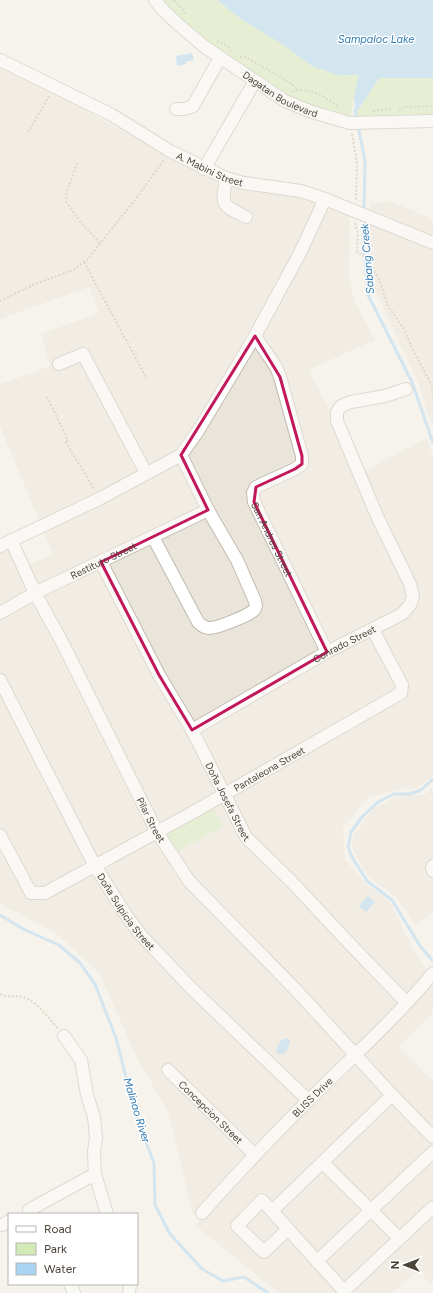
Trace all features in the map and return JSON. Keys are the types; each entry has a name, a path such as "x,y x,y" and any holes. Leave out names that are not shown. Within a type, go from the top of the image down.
{"street":[{"name":"Dagatan Boulevard","path":"155,0 180,26 220,58 285,101 312,112 353,122 433,120"},
{"path":"176,109 184,109 193,106 220,58"},
{"name":"A. Mabini Street","path":"0,60 112,115 170,151 204,169 226,178 244,183 301,191 353,209 433,243"},
{"path":"204,169 255,81"},
{"path":"226,178 223,199 224,203 231,209 246,217"},
{"path":"0,546 99,499 181,455 198,431 255,336 300,253 325,199"},
{"name":"San Andres Street","path":"255,336 276,367 280,377 302,456 302,464 295,469 256,487 253,493 254,502 327,652"},
{"path":"59,364 83,354 146,474"},
{"name":"Conrado Street","path":"192,730 327,652 402,614 410,605 413,597 410,584 377,516 337,420 338,412 341,406 351,402 385,396 406,389"},
{"path":"153,537 198,622 204,627 210,629 238,619 254,611 256,606 237,560 208,510 181,455"},
{"name":"Restituto Street","path":"0,613 35,593 208,510"},
{"name":"Pilar Street","path":"12,540 35,593 73,663 158,832 189,881 292,985 392,1095 430,1129"},
{"name":"Doña Josefa Street","path":"101,562 159,675 192,730 246,837 291,881 406,1002"},
{"name":"Pantaleona Street","path":"0,835 31,893 45,893 158,832 401,693 402,685 373,630"},
{"name":"Doña Sulpicia Street","path":"0,680 95,866 126,915 140,934 191,988 308,1100"},
{"path":"433,866 433,871"},
{"name":"BLISS Drive","path":"202,1213 255,1155 308,1100 356,1055 433,973"},
{"path":"64,1036 81,1060 96,1138 94,1152 95,1174 105,1213"},
{"name":"Concepcion Street","path":"168,1070 255,1155"},
{"path":"272,1212 392,1095"},
{"path":"317,1261 433,1152"},
{"path":"323,1163 399,1238"},
{"path":"27,1213 95,1174"},
{"path":"288,1229 264,1252 237,1226 262,1200 344,1291 433,1207"}],"path":[{"path":"174,0 184,11 186,20"},
{"path":"220,58 234,56 246,57 289,82 297,89 325,97 339,107 342,112 353,122 357,164 355,205 353,209"},
{"path":"28,132 54,87"},
{"path":"285,101 293,91 297,89"},
{"path":"395,121 397,112 405,107 433,106"},
{"path":"0,301 34,284 73,270 84,261 96,249 136,200 170,151"},
{"path":"77,163 67,191 66,202 82,224 100,243"},
{"path":"358,233 357,252 368,258 379,279 388,306 404,329 411,346 432,386 433,398"},
{"path":"84,261 147,379"},
{"path":"47,397 68,440 65,441 99,499"},
{"path":"0,994 6,996 23,996 40,1007 64,1036"}],"highlighted area":[{"path":"255,336 280,377 302,456 302,464 295,469 256,487 254,502 327,652 192,730 159,675 101,562 208,510 181,455"}],"shaded area":[{"path":"0,68 85,110 171,158 229,186 316,201 350,217 349,281 356,304 375,340 308,370 329,409 355,476 427,438 433,457 433,776 416,789 403,788 368,798 343,827 345,860 368,885 391,903 413,949 427,971 193,1215 169,1114 135,1054 99,972 56,933 0,904 0,553 17,546 28,566 53,554 0,426 0,384 50,366 41,334 99,313 89,287 0,319"},
{"path":"392,202 433,219 433,429 417,379 376,293 367,241 371,203"},
{"path":"433,786 433,912 416,926 396,897 368,877 352,848 354,835 372,810 395,797 426,794"},
{"path":"433,984 433,1013 399,1046 430,1078 433,1075 433,1284 417,1272 392,1293 279,1293 195,1225"}],"green space":[{"path":"161,0 217,0 241,19 285,46 312,66 337,75 359,75 350,119 328,113 284,94 205,40 165,6"},
{"path":"379,78 433,78 433,123 357,123 357,112"},
{"path":"213,808 223,826 174,854 164,835"}],"water":[{"name":"Sampaloc Lake","path":"217,0 433,0 433,78 379,78 357,112 355,110 354,96 359,75 337,75 312,66 285,46 241,19"},
{"path":"192,53 194,60 177,66 176,56"},
{"path":"368,896 375,902 366,912 359,906"},
{"path":"286,1038 290,1041 287,1051 283,1054 278,1054 276,1050 277,1047 281,1040"}],"waterway":[{"name":"Sabang Creek","path":"355,110 357,120"},
{"name":"Sabang Creek","path":"358,126 365,160 364,211"},
{"name":"Sabang Creek","path":"364,217 363,239 368,295 412,382 433,443"},
{"name":"Sabang Creek","path":"433,779 421,790 410,794 394,794 378,802 362,817 351,832 348,847 352,857 367,881 392,900 420,946 433,961"},
{"name":"Malinao River","path":"0,915 25,930 59,945 80,963 95,984 116,1038 136,1116 154,1163 155,1205 170,1234 202,1269 223,1281 244,1277 268,1293"}]}
